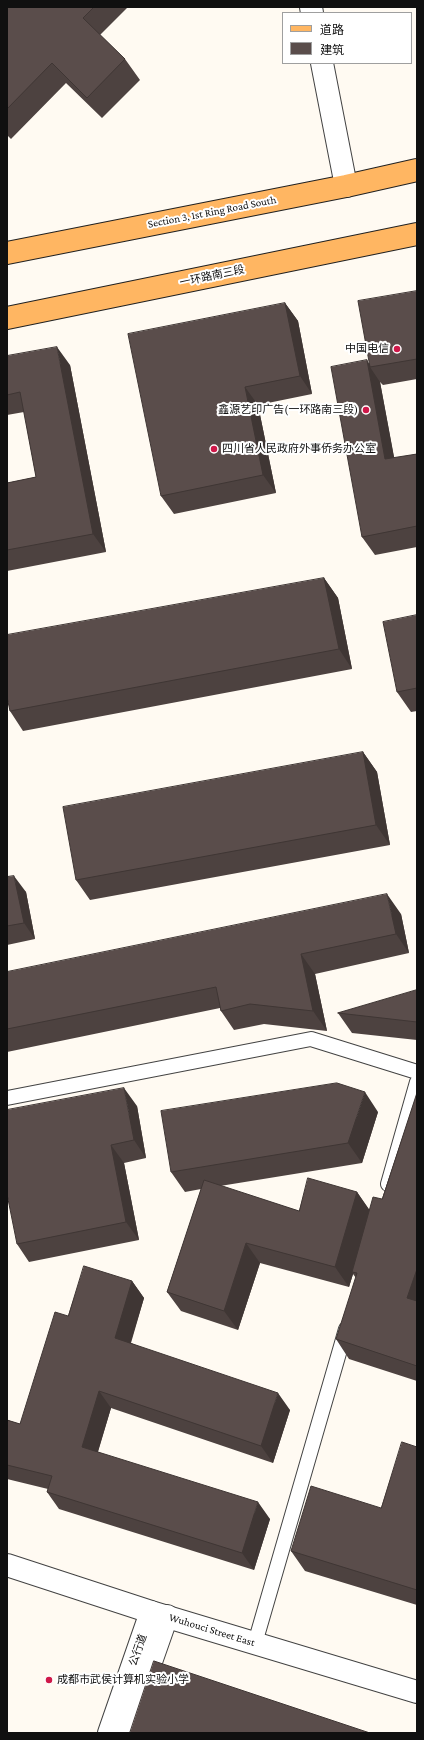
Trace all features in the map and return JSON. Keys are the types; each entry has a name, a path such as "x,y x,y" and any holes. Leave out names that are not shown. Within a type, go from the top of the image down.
{"main road":[{"name":"Section 3, 1st Ring Road South","path":"7,253 346,186 417,170"},
{"name":"一环路南三段","path":"7,318 417,234"}],"street":[{"path":"322,64 346,186"},
{"name":"Wuhouci Street East","path":"7,1565 255,1644 417,1692"},
{"name":"公行道","path":"109,1733 159,1614"},
{"name":"公行道","path":"126,1733 159,1614"}],"lane":[{"path":"7,1098 312,1039 417,1072"},
{"path":"384,1198 417,1082"},
{"path":"255,1644 350,1313"}],"building":[{"path":"7,7 94,7 83,18 125,59 87,98 52,63 7,109"},
{"path":"417,291 417,359 370,367 358,301"},
{"name":"四川省人民政府外事侨务办公室","path":"285,303 300,376 245,387 263,475 161,496 128,334"},
{"path":"57,347 93,534 7,550 7,483 36,477 20,392 7,395 7,356"},
{"path":"367,360 385,459 417,454 417,526 362,537 331,367"},
{"path":"324,578 339,649 10,711 7,697 7,635"},
{"path":"417,615 417,688 397,692 383,622"},
{"path":"363,752 376,825 76,880 63,807"},
{"path":"14,876 24,923 7,926 7,877"},
{"path":"387,894 396,934 301,954 313,1011 250,1004 221,1011 216,987 7,1029 7,972"},
{"path":"417,990 417,1022 338,1013"},
{"path":"337,1083 365,1092 348,1143 171,1172 161,1111"},
{"path":"124,1088 134,1140 111,1145 126,1222 17,1244 7,1194 7,1110"},
{"path":"417,1093 417,1269 407,1298 417,1301 417,1366 336,1339 357,1273 352,1272 373,1197 382,1199"},
{"path":"308,1178 357,1192 335,1267 246,1243 224,1311 167,1292 204,1180 299,1211"},
{"path":"84,1266 132,1281 115,1338 278,1393 261,1446 99,1391 82,1447 258,1502 242,1553 47,1492 52,1476 7,1465 7,1420 20,1424 55,1312 68,1316"},
{"path":"402,1442 417,1447 417,1590 291,1551 311,1486 381,1508"},
{"path":"154,1661 370,1733 130,1733"}],"place":[{"name":"中国电信","path":"397,349"},
{"name":"鑫源艺印广告(一环路南三段)","path":"366,410"},
{"name":"四川省人民政府外事侨务办公室","path":"214,449"},
{"name":"成都市武侯计算机实验小学","path":"49,1680"}]}
